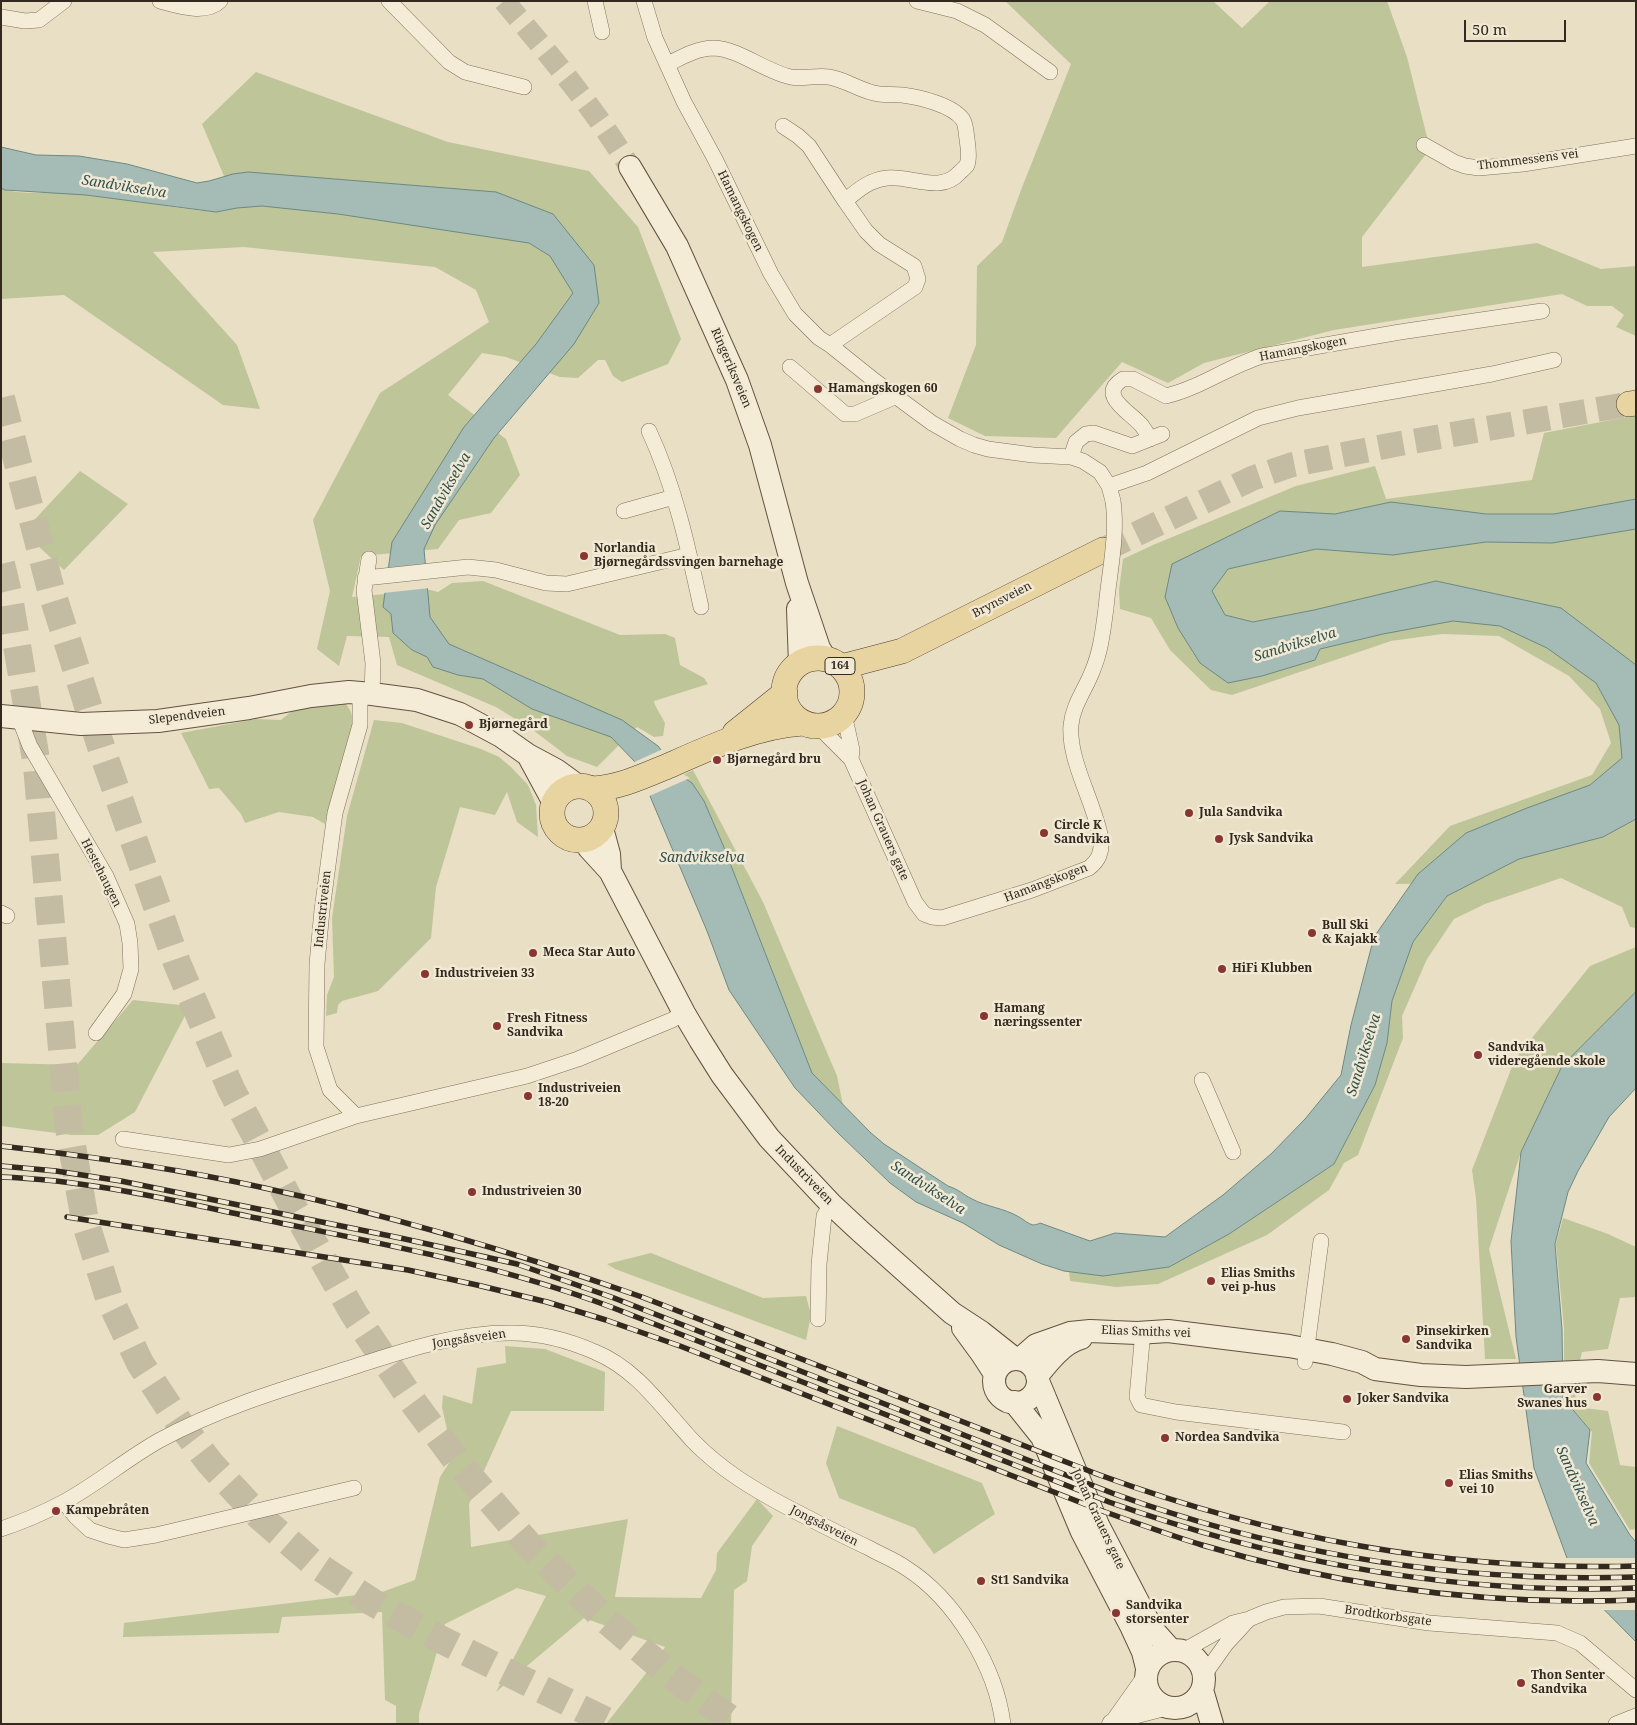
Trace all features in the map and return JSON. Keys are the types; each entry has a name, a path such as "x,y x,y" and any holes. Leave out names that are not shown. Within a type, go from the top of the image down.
{"main road":[{"name":"Ringeriksveien","path":"630,167 677,246 750,414 763,452 797,583 819,648 833,664"},
{"name":"Brynsveien","path":"848,704 865,679 902,651 1102,550"},
{"name":"Ringeriksveien","path":"797,583 800,664"},
{"name":"Brynsveien","path":"833,664 902,651"},
{"name":"164","path":"554,803 564,791 598,807 644,776 717,745 783,724 832,723 848,704 850,680 833,664 813,659 800,664 789,675 784,693 717,745"},
{"name":"Slependveien","path":"10,717 80,724 158,721 250,708 311,696 366,693"},
{"name":"Industriveien","path":"366,693 417,700 460,714 501,736 528,755 556,770 598,807 589,848 610,871 684,1013 722,1075 768,1138 831,1204 952,1313 1018,1359"},
{"path":"784,693 792,714 811,724"},
{"name":"Industriveien","path":"528,755 554,803"},
{"path":"554,803 552,817 558,830 570,839 598,807"},
{"name":"Industriveien","path":"952,1313 995,1374"},
{"name":"Elias Smiths vei","path":"1018,1359 1036,1345 1070,1333 1090,1331 1137,1334 1168,1331 1307,1356"},
{"name":"Elias Smiths vei","path":"1037,1378 1058,1352 1078,1339 1100,1338 1307,1356 1332,1354 1362,1362 1375,1369 1439,1377 1598,1371"},
{"path":"1018,1359 1030,1364 1037,1378 1036,1389 1029,1398 1014,1402 1003,1399 998,1393 994,1385 995,1374 1000,1365 1018,1359"},
{"path":"1598,1371 1624,1365 1636,1365"},
{"path":"1598,1371 1636,1374"},
{"name":"Johan Grauers gate","path":"1037,1378 1098,1525 1146,1619 1154,1631 1177,1650"},
{"name":"Johan Grauers gate","path":"1014,1402 1042,1437 1082,1532 1132,1626 1143,1652 1146,1674"},
{"path":"1203,1682 1197,1698 1175,1713 1151,1696 1147,1689 1146,1674 1153,1659 1161,1653 1177,1650 1191,1654 1197,1660 1203,1682 1212,1724"}],"street":[{"path":"1,17 25,21 39,20 44,7 64,1"},
{"path":"160,1 199,9 215,6 220,1"},
{"path":"389,1 449,62 465,72 524,87"},
{"path":"595,1 602,32"},
{"name":"Hamangskogen","path":"644,1 655,38 684,102 715,159 771,274 796,314 819,338 932,423 960,439 988,449 1033,455 1071,457 1083,461 1100,472 1108,486 1113,501 1115,514 1114,534 1102,645 1092,673 1074,712 1071,726 1073,755 1100,831 1102,850 1098,861 1089,868 1032,890 942,918 924,914 914,902"},
{"path":"917,1 957,11 985,25 1050,72"},
{"path":"668,64 702,49 715,48 739,55 792,77 828,77 878,94 920,98 956,112 964,121 969,152 967,165 955,178 945,183 889,178 871,182 845,201"},
{"path":"783,126 809,146 866,231 879,244 914,266 918,279 915,288 830,345"},
{"name":"Thommessens vei","path":"1424,145 1454,162 1479,168 1523,164 1636,146"},
{"name":"Hamangskogen","path":"1071,457 1076,442 1086,434 1094,433 1132,446 1156,437 1120,406 1114,396 1115,386 1123,379 1133,379 1166,396 1221,375 1251,359 1262,356 1400,332 1542,311"},
{"path":"1108,486 1147,473 1258,418 1298,408 1492,374 1554,360"},
{"path":"790,367 846,414 855,414 897,396"},
{"path":"649,431 662,460 674,497 701,607"},
{"path":"624,511 674,497"},
{"path":"371,578 477,567 546,583 567,584 689,555"},
{"path":"366,693 372,663 364,590 371,578 369,559"},
{"name":"Industriveien","path":"356,1116 330,1090 316,1047 317,964 335,813 360,725 366,693"},
{"name":"Johan Grauers gate","path":"848,704 851,759"},
{"name":"Hestehaugen","path":"10,717 30,746 106,876 127,924 131,969 124,994 96,1033"},
{"name":"Johan Grauers gate","path":"811,724 851,759 914,902"},
{"path":"123,1139 229,1155 268,1147 356,1116 527,1076 578,1059 672,1020 684,1013"},
{"path":"1202,1080 1231,1149"},
{"path":"818,1319 819,1264 824,1216 831,1204"},
{"path":"1307,1356 1321,1241"},
{"name":"Jongsåsveien","path":"1,1529 64,1502 156,1443 196,1421 277,1391 415,1348 450,1340 483,1334 513,1333 535,1335 597,1352 621,1367 641,1383 708,1455 743,1482 793,1510 906,1567 927,1583 951,1608 965,1629 991,1678 1005,1720"},
{"name":"Elias Smiths vei","path":"1142,1342 1137,1397 1141,1405 1176,1412 1343,1432"},
{"path":"64,1502 76,1518 90,1530 124,1540 156,1535 354,1488"},
{"name":"Brodtkorbsgate","path":"1177,1650 1233,1623 1249,1620 1266,1612 1284,1607 1318,1606 1429,1623 1557,1633 1580,1643 1636,1690"},
{"name":"Brodtkorbsgate","path":"1203,1682 1226,1644 1249,1620"},
{"path":"1114,1722 1146,1674"},
{"path":"1114,1722 1133,1714 1175,1713"},
{"path":"1616,1724 1636,1716"}],"green space":[{"path":"1005,1 1213,1 1242,28 1270,1 1387,1 1407,57 1430,149 1362,237 1362,267 1537,243 1601,269 1636,266 1636,336 1616,327 1624,315 1612,306 1587,306 1562,294 1334,330 1204,363 1168,383 1122,362 1056,438 985,436 948,418 976,345 977,266 1002,242 1071,64"},
{"path":"256,72 448,142 589,171 638,227 681,339 668,364 622,382 613,376 605,360 598,360 578,378 560,377 506,357 482,353 448,395 506,439 520,475 491,513 459,520 438,549 361,556 352,597 431,590 438,592 452,583 483,581 620,635 665,634 675,638 680,665 704,678 708,684 654,701 665,723 663,736 654,737 637,727 597,767 567,756 533,730 496,707 397,665 389,637 347,636 339,666 317,649 330,591 313,520 380,393 489,322 476,290 435,267 244,247 153,252 237,345 260,409 223,405 64,295 1,299 1,188 16,192 86,195 216,212 237,207 202,124"},
{"path":"1636,389 1636,928 1630,927 1622,907 1561,878 1485,904 1454,919 1427,959 1402,1016 1403,1038 1358,1155 1344,1163 1329,1190 1267,1235 1158,1284 1116,1287 1070,1281 1069,1271 1103,1276 1169,1267 1229,1234 1334,1164 1375,1085 1387,1043 1392,1001 1413,942 1447,896 1462,883 1395,884 1450,826 1592,775 1611,743 1600,709 1569,676 1499,636 1442,634 1391,641 1232,695 1211,690 1170,650 1151,618 1120,609 1119,590 1123,559 1296,486 1375,466 1386,499 1532,480 1544,433 1627,417"},
{"path":"80,471 128,504 64,570 23,532"},
{"path":"342,699 351,712 353,725 351,738 325,824 313,817 279,812 245,823 241,814 219,788 209,789 181,733 256,719 281,720 297,707"},
{"path":"374,720 402,723 481,749 499,757 528,785 536,805 538,837 517,822 507,792 495,815 460,807 436,887 431,938 378,991 342,1001 338,1005 337,1013 326,1016 327,995 334,977 332,918 347,816"},
{"path":"693,770 763,902 837,1076 843,1105 812,1073 704,801 692,783 681,776"},
{"path":"1636,947 1636,992 1562,1066 1521,1152 1489,1249 1516,1359 1485,1359 1476,1198 1472,1170 1515,1059 1590,966"},
{"path":"133,1000 190,1006 135,1112 98,1135 72,1135 1,1126 1,1063 77,1065"},
{"path":"1563,1218 1608,1234 1636,1247 1636,1297 1620,1298 1608,1349 1582,1352 1574,1386 1577,1407 1608,1411 1620,1465 1636,1467 1636,1529 1630,1530 1589,1463 1592,1432 1564,1398 1564,1328 1556,1244"},
{"path":"651,1253 763,1298 806,1296 811,1315 806,1340 615,1269 607,1264"},
{"path":"505,1346 545,1349 605,1372 604,1411 511,1411 469,1504 471,1547 628,1519 615,1597 701,1598 716,1570 717,1553 757,1499 773,1516 752,1546 747,1581 734,1590 731,1724 606,1724 665,1647 584,1618 496,1692 546,1596 517,1588 445,1624 419,1714 419,1724 396,1724 396,1706 385,1700 382,1612 282,1617 279,1633 123,1637 124,1623 382,1592 415,1580 440,1477 453,1457 442,1407 443,1395 472,1404 477,1368 506,1363"},
{"path":"837,1426 982,1483 995,1514 934,1554 915,1528 839,1498 826,1463"}],"water":[{"name":"Sandvikselva","path":"1,147 36,155 79,156 127,164 197,183 248,172 496,192 553,214 594,265 599,303 574,344 494,438 435,525 424,549 430,617 449,644 622,720 658,746 681,776 692,783 704,801 812,1073 884,1144 948,1186 978,1202 1001,1209 1031,1224 1040,1223 1090,1241 1115,1233 1165,1237 1223,1195 1271,1154 1305,1119 1341,1075 1351,1025 1374,937 1418,874 1466,833 1590,785 1622,758 1619,725 1596,683 1547,648 1500,626 1453,621 1383,634 1320,649 1315,660 1262,676 1228,683 1200,663 1178,628 1165,597 1172,564 1280,511 1335,514 1391,502 1486,514 1554,514 1636,499 1636,529 1552,543 1486,542 1393,555 1316,549 1228,569 1212,591 1225,615 1253,622 1314,610 1436,581 1561,608 1636,665 1636,819 1603,837 1519,859 1447,896 1413,942 1392,1001 1387,1043 1375,1085 1334,1164 1229,1234 1169,1267 1103,1276 1064,1271 1042,1264 999,1245 963,1223 916,1202 890,1183 795,1088 729,990 707,931 636,763 611,737 532,709 483,679 458,675 433,667 427,657 412,650 393,633 391,614 383,607 392,542 464,427 536,344 573,293 550,256 529,243 338,214 262,206 216,212 86,195 5,190 1,188"},
{"name":"Sandvikselva","path":"1636,992 1636,1088 1609,1117 1578,1171 1568,1192 1555,1244 1562,1329 1563,1398 1590,1430 1586,1463 1636,1542 1636,1642 1575,1580 1534,1468 1516,1337 1511,1241 1521,1152 1562,1066"}],"pier":[{"path":"428,565 430,588 383,593 386,571"},
{"path":"663,749 683,774 690,778 647,797 632,763"},
{"path":"1564,1558 1636,1558 1636,1610 1601,1610 1573,1582"}],"tunnel":[{"path":"504,1 586,103 630,167"},
{"path":"1,398 51,590 104,756 177,963 231,1089 292,1205 354,1314 413,1402 459,1464 528,1544 605,1619 668,1673 737,1724"},
{"path":"1103,550 1253,478 1291,465 1392,445 1629,404"},
{"path":"1,564 9,597 37,766 69,1128 85,1221 109,1298 140,1363 178,1421 210,1463 258,1515 312,1562 372,1602 436,1637 612,1724"}],"railway":[{"path":"1,1146 131,1163 228,1180 357,1210 500,1250 642,1297 1097,1474 1163,1497 1295,1533 1429,1556 1497,1563 1566,1566 1636,1566"},
{"path":"1,1166 56,1171 121,1181 517,1264 614,1298 1112,1493 1240,1533 1304,1548 1436,1569 1502,1575 1569,1578 1636,1577"},
{"path":"1,1177 68,1182 168,1199 397,1247 526,1279 611,1307 1109,1502 1237,1542 1368,1570 1434,1580 1501,1586 1569,1589 1636,1588"},
{"path":"67,1217 408,1270 547,1302 680,1346 1105,1512 1190,1541 1255,1560 1363,1582 1471,1596 1526,1600 1636,1600"}],"place":[{"name":"Hamangskogen 60","path":"818,389"},
{"name":"Norlandia Bjørnegårdssvingen barnehage","path":"584,556"},
{"name":"Bjørnegård","path":"469,725"},
{"name":"Bjørnegård bru","path":"717,760"},
{"name":"Jula Sandvika","path":"1189,813"},
{"name":"Circle K Sandvika","path":"1044,833"},
{"name":"Jysk Sandvika","path":"1219,839"},
{"name":"Bull Ski & Kajakk","path":"1312,933"},
{"name":"Meca Star Auto","path":"533,953"},
{"name":"HiFi Klubben","path":"1222,969"},
{"name":"Industriveien 33","path":"425,974"},
{"name":"Hamang næringssenter","path":"984,1016"},
{"name":"Fresh Fitness Sandvika","path":"497,1026"},
{"name":"Sandvika videregående skole","path":"1478,1055"},
{"name":"Industriveien 18-20","path":"528,1096"},
{"name":"Industriveien 30","path":"472,1192"},
{"name":"Elias Smiths vei p-hus","path":"1211,1281"},
{"name":"Pinsekirken Sandvika","path":"1406,1339"},
{"name":"Garver Swanes hus","path":"1597,1397"},
{"name":"Joker Sandvika","path":"1347,1399"},
{"name":"Nordea Sandvika","path":"1165,1438"},
{"name":"Elias Smiths vei 10","path":"1449,1483"},
{"name":"Kampebråten","path":"56,1511"},
{"name":"St1 Sandvika","path":"981,1581"},
{"name":"Sandvika storsenter","path":"1116,1613"},
{"name":"Thon Senter Sandvika","path":"1521,1683"}]}
